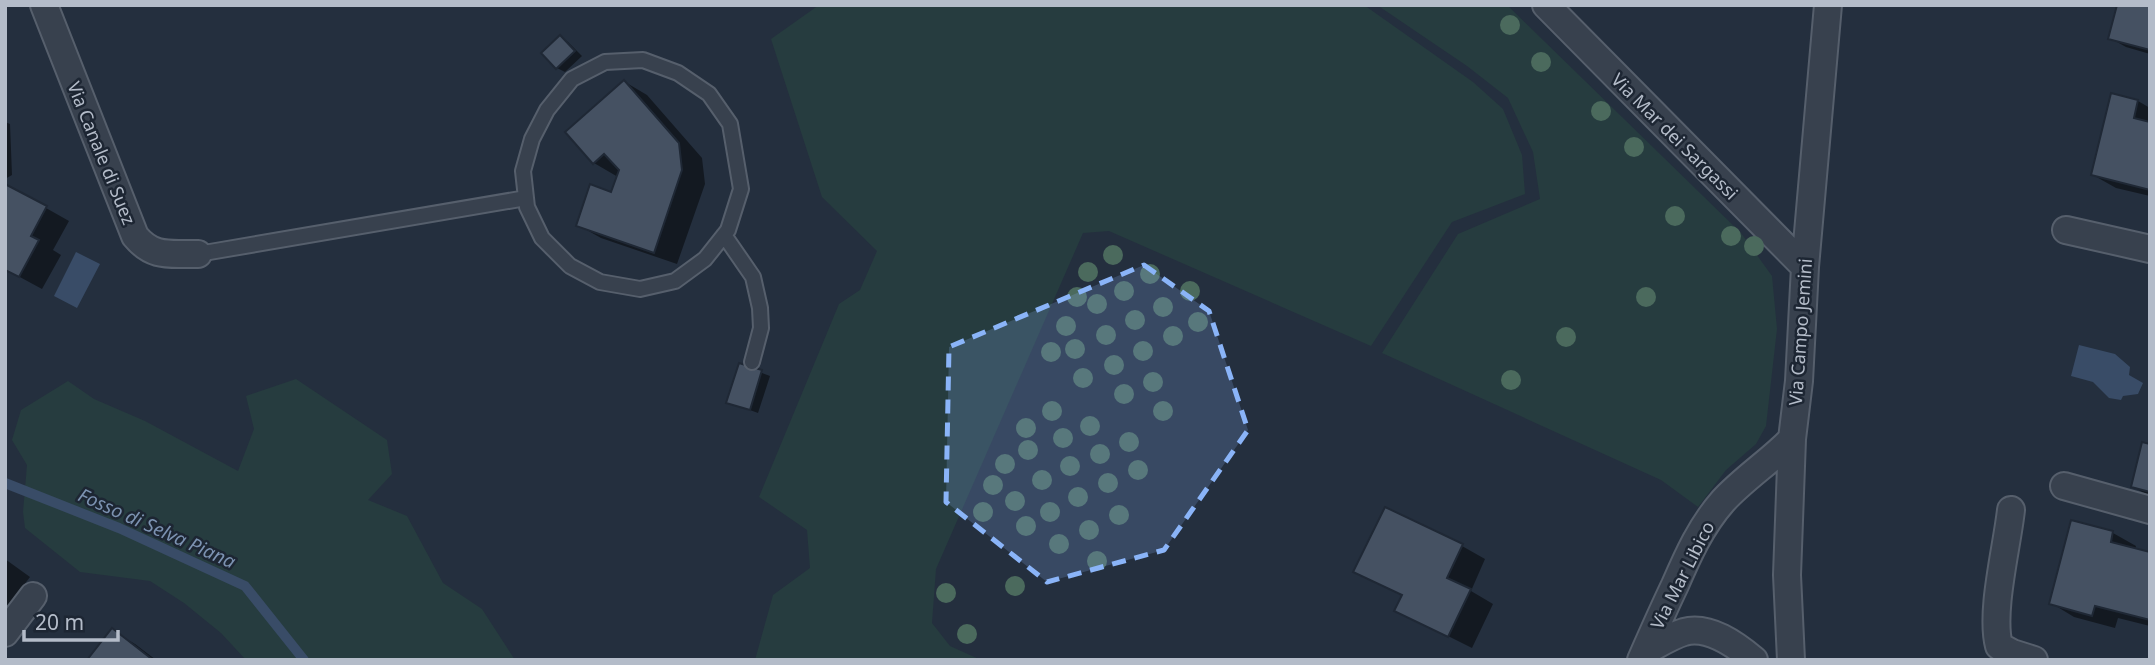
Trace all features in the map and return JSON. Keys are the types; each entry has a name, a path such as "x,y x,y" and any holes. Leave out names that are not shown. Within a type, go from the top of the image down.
{"street":[{"name":"Via Canale di Suez","path":"44,5 135,236 151,251 163,254 198,254"},
{"name":"Via Mar dei Sargassi","path":"1546,5 1805,267"},
{"name":"Via Campo Jemini","path":"1791,660 1787,575 1791,439 1799,381 1805,267 1828,5"},
{"path":"2066,230 2150,249"},
{"name":"Via Mar Libico","path":"1643,655 1696,539 1708,520 1723,501 1791,439"},
{"path":"2064,486 2150,510"},
{"path":"2011,510 1997,608 1996,634 1999,646 2034,660"},
{"path":"5,633 33,596"},
{"path":"1643,655 1686,631 1718,636 1754,660"}],"lane":[{"path":"643,60 678,73 709,94 730,124 741,189 728,230 705,259 675,281 640,289 600,282 570,266 542,238 527,207 526,198 523,172 532,139 547,110 572,79 605,62 643,60"},
{"path":"198,254 526,198"},
{"path":"724,235 753,277 760,308 761,328 752,362"}],"highlighted area":[{"path":"1144,265 1209,311 1248,430 1164,550 1047,582 946,502 949,347"}],"green space":[{"path":"819,5 1364,5 1473,82 1503,109 1522,155 1525,194 1452,222 1371,346 1109,231 1083,233 936,569 932,623 950,646 981,660 755,660 773,595 810,568 807,530 759,497 839,304 860,290 877,251 822,197 771,39"},
{"path":"1377,5 1507,5 1741,233 1772,276 1777,329 1766,426 1756,444 1726,470 1698,507 1661,480 1382,353 1458,234 1540,199 1533,152 1508,98 1467,66"},
{"path":"296,379 387,440 392,474 368,500 407,516 443,583 482,609 515,660 246,660 221,633 184,603 150,581 80,572 25,528 23,512 27,465 12,440 21,410 68,381 94,399 145,421 238,471 254,429 246,396"}],"water":[{"path":"76,252 100,264 77,308 54,296"},
{"path":"2079,345 2115,354 2130,367 2129,375 2143,383 2138,394 2123,396 2121,400 2109,398 2093,382 2071,376"}],"building":[{"path":"2117,5 2150,5 2150,50 2108,39"},
{"path":"560,35 575,51 556,69 541,53"},
{"path":"624,80 679,143 682,170 654,253 576,226 590,184 611,192 619,170 604,154 593,164 565,132"},
{"path":"2111,93 2138,100 2134,118 2150,122 2150,190 2091,175"},
{"path":"5,184 47,206 31,236 39,240 19,277 5,270"},
{"path":"739,363 762,370 750,410 726,403"},
{"path":"2142,442 2150,444 2150,492 2131,487"},
{"path":"1385,507 1463,544 1447,578 1471,589 1448,637 1394,611 1402,595 1353,572"},
{"path":"2071,520 2113,531 2111,542 2150,552 2150,620 2095,606 2092,616 2049,604"},
{"path":"112,628 153,660 87,660"}],"waterway":[{"name":"Fosso di Selva Piana","path":"5,483 119,528 245,586 304,660"}]}
